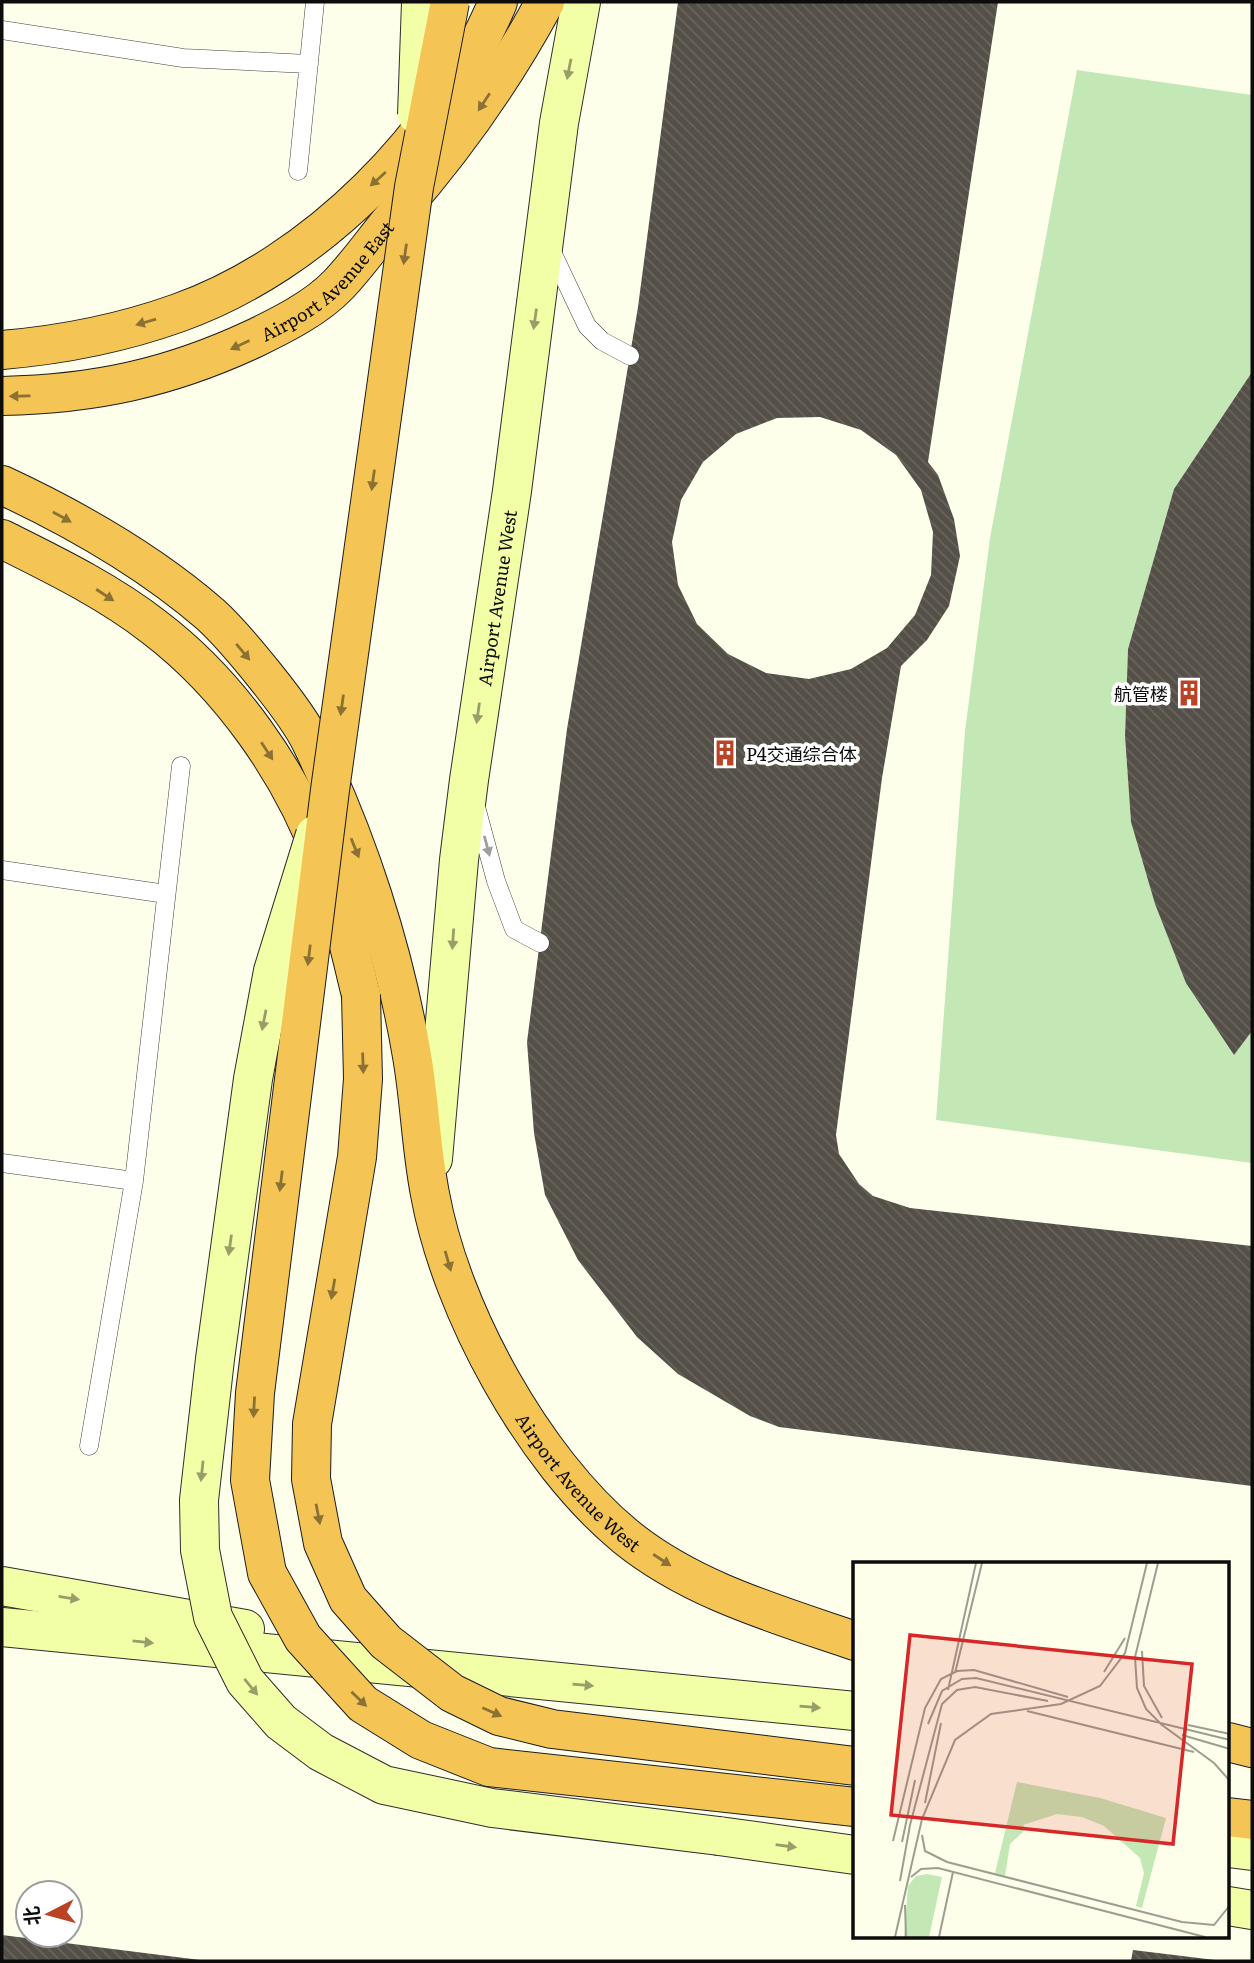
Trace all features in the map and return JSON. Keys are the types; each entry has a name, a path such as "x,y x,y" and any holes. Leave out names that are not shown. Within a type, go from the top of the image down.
{"highway":[{"path":"450,2 414,187 330,790 255,1393 250,1480 267,1573 303,1638 363,1704 421,1740 489,1766 853,1807"},
{"path":"2,350 110,333 180,312 249,279 311,239 397,162 445,99 481,41 498,2"},
{"name":"Airport Avenue East","path":"2,396 62,395 136,383 204,362 283,325 337,286 442,163 492,90 545,2"},
{"name":"Airport Avenue West","path":"2,485 94,534 160,576 213,617 310,738 367,877 386,948 412,1055 430,1195 454,1280 484,1349 525,1423 584,1494 625,1536 694,1581 853,1640"},
{"path":"2,539 76,577 155,627 214,682 267,750 307,820 324,861 344,925 361,995 363,1079 357,1157 312,1424 311,1479 323,1543 348,1598 386,1642 452,1693 499,1716 552,1729 853,1766"},
{"path":"1230,1744 1252,1748"},
{"path":"1230,1817 1252,1820"}],"main road":[{"path":"414,187 421,2"},
{"name":"Airport Avenue West","path":"430,1195 459,860 469,780 546,238 559,123 581,2"},
{"path":"330,790 273,971 253,1079 199,1500 200,1550 213,1617 245,1681 281,1722 321,1752 384,1784 492,1808 853,1855"},
{"path":"2,1586 146,1610 467,1674"},
{"path":"2,1627 853,1711"},
{"path":"1230,1848 1252,1851"},
{"path":"1230,1906 1252,1910"}],"lane":[{"path":"298,171 315,2"},
{"path":"2,30 183,58 309,64"},
{"path":"546,238 587,326 602,341 629,356"},
{"path":"89,1446 134,1181 181,766"},
{"path":"469,780 496,881 514,929 540,943"},
{"path":"2,870 166,894"},
{"path":"2,1163 134,1181"}],"green space":[{"path":"1077,70 1252,95 1252,372 1174,489 1128,649 1125,736 1131,822 1155,904 1186,982 1234,1055 1252,1031 1252,1163 936,1120 965,731 990,538"}],"building":[{"name":"P4交通综合体","path":"678,2 998,2 928,462 938,475 954,519 960,556 949,606 927,640 901,666 882,778 836,1135 839,1154 859,1184 873,1196 910,1208 1252,1246 1252,1486 779,1427 750,1416 678,1374 637,1337 578,1260 545,1195 534,1133 527,1042 567,729 638,307","holes":["820,417 861,430 896,455 921,490 933,532 931,575 915,615 887,648 851,669 809,679 766,673 728,654 697,624 678,585 672,542 681,500 703,462 736,434 777,418"]},
{"name":"航管楼","path":"1252,372 1252,1031 1234,1055 1186,983 1155,904 1131,822 1125,736 1128,649 1174,489"},
{"path":"2,1935 14,1937 14,1949 84,1949 84,1945 200,1960 200,1961 2,1961"},
{"path":"1133,1950 1215,1960 1215,1961 1131,1961"}],"place":[{"name":"航管楼","path":"1189,693"},
{"name":"P4交通综合体","path":"725,753"}]}
